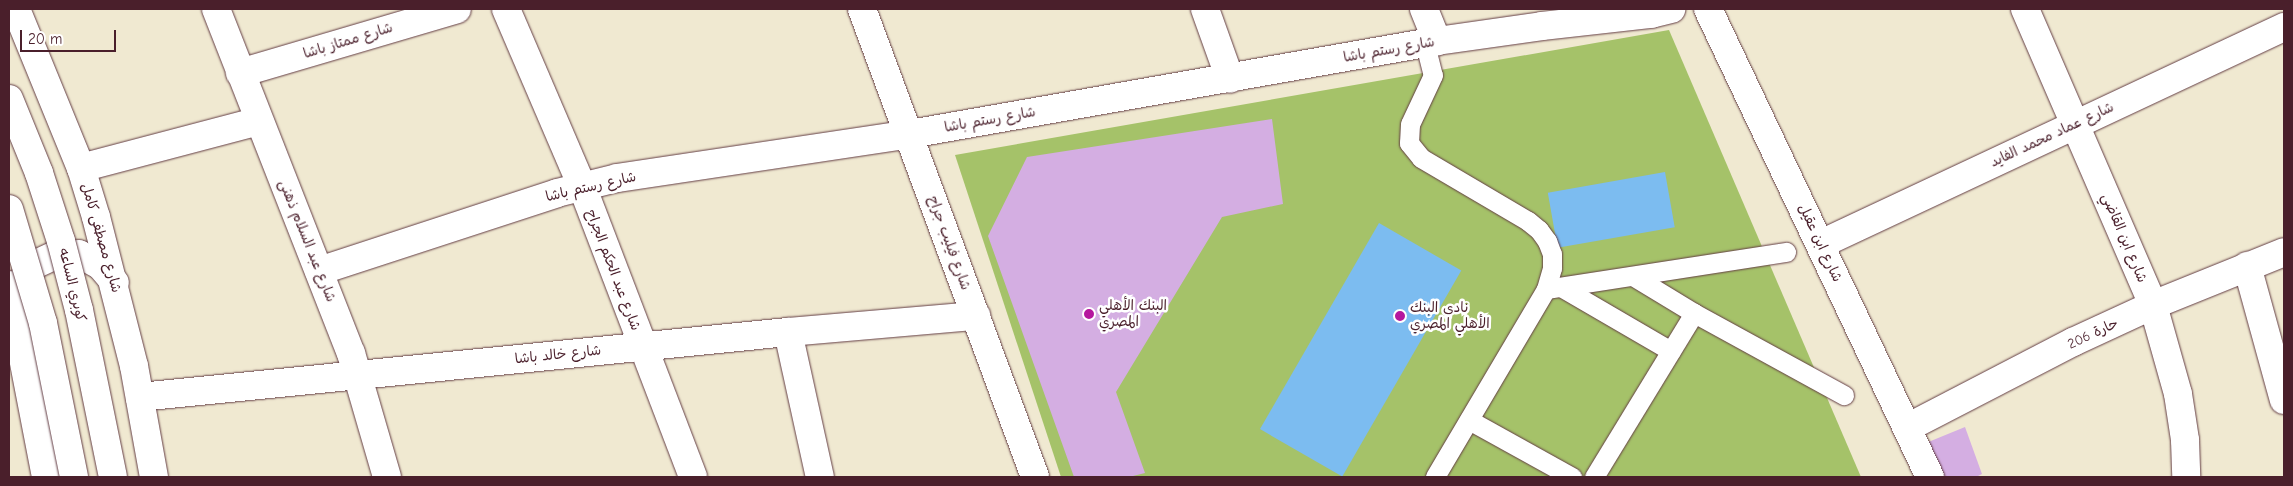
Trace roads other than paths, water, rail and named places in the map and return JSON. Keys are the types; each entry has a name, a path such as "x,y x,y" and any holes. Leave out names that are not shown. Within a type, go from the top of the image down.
{"street":[{"name":"شارع مصطفى كامل","path":"16,9 81,168 115,283 140,397 154,477"},
{"name":"شارع عبد السلام ذهنى","path":"216,9 358,375 387,477"},
{"name":"شارع ممتاز باشا","path":"240,73 457,9"},
{"name":"شارع عبد الحكم الجراح","path":"506,9 582,186 692,477"},
{"name":"شارع فيليب جراح","path":"862,9 910,134 1035,477"},
{"path":"1206,9 1230,79"},
{"path":"1424,9 1431,43"},
{"name":"شارع رستم باشا","path":"318,271 582,186 617,178 910,134 1431,43 1542,26 1651,14 1671,9"},
{"name":"شارع ابن عقيل","path":"1708,9 1930,477"},
{"name":"شارع ابن القاضي","path":"2024,9 2153,306 2167,349 2178,394 2185,440 2186,477"},
{"name":"شارع عماد محمد الفايد","path":"1820,244 2284,27"},
{"name":"كوبري الساعه","path":"9,99 39,173 61,241 81,319 113,477"},
{"path":"81,168 259,121"},
{"path":"9,209 43,323 74,477"},
{"name":"حارة 206","path":"1907,428 2073,342 2153,306 2284,252"},
{"path":"46,477 12,296 34,265 55,255 79,254 100,265 115,283"},
{"path":"2247,266 2284,400"},
{"name":"شارع خالد باشا","path":"140,397 788,332 976,316"},
{"path":"788,332 820,477"}],"lane":[{"path":"1431,43 1434,75 1410,124 1409,143 1420,158 1528,221 1539,230 1547,241 1552,254 1553,288 1435,477"},
{"path":"1553,288 1786,252"},
{"path":"1633,276 1694,313 1844,395"},
{"path":"1553,288 1671,351"},
{"path":"1594,477 1694,313"},
{"path":"1469,420 1572,477"}],"water":[{"path":"1665,172 1675,227 1558,248 1548,193"},
{"path":"1379,223 1461,270 1342,477 1260,429"}],"place":[{"name":"البنك الأهلي المصري","path":"1089,314"},
{"name":"نادي البنك الأهلي المصري","path":"1400,316"}]}
